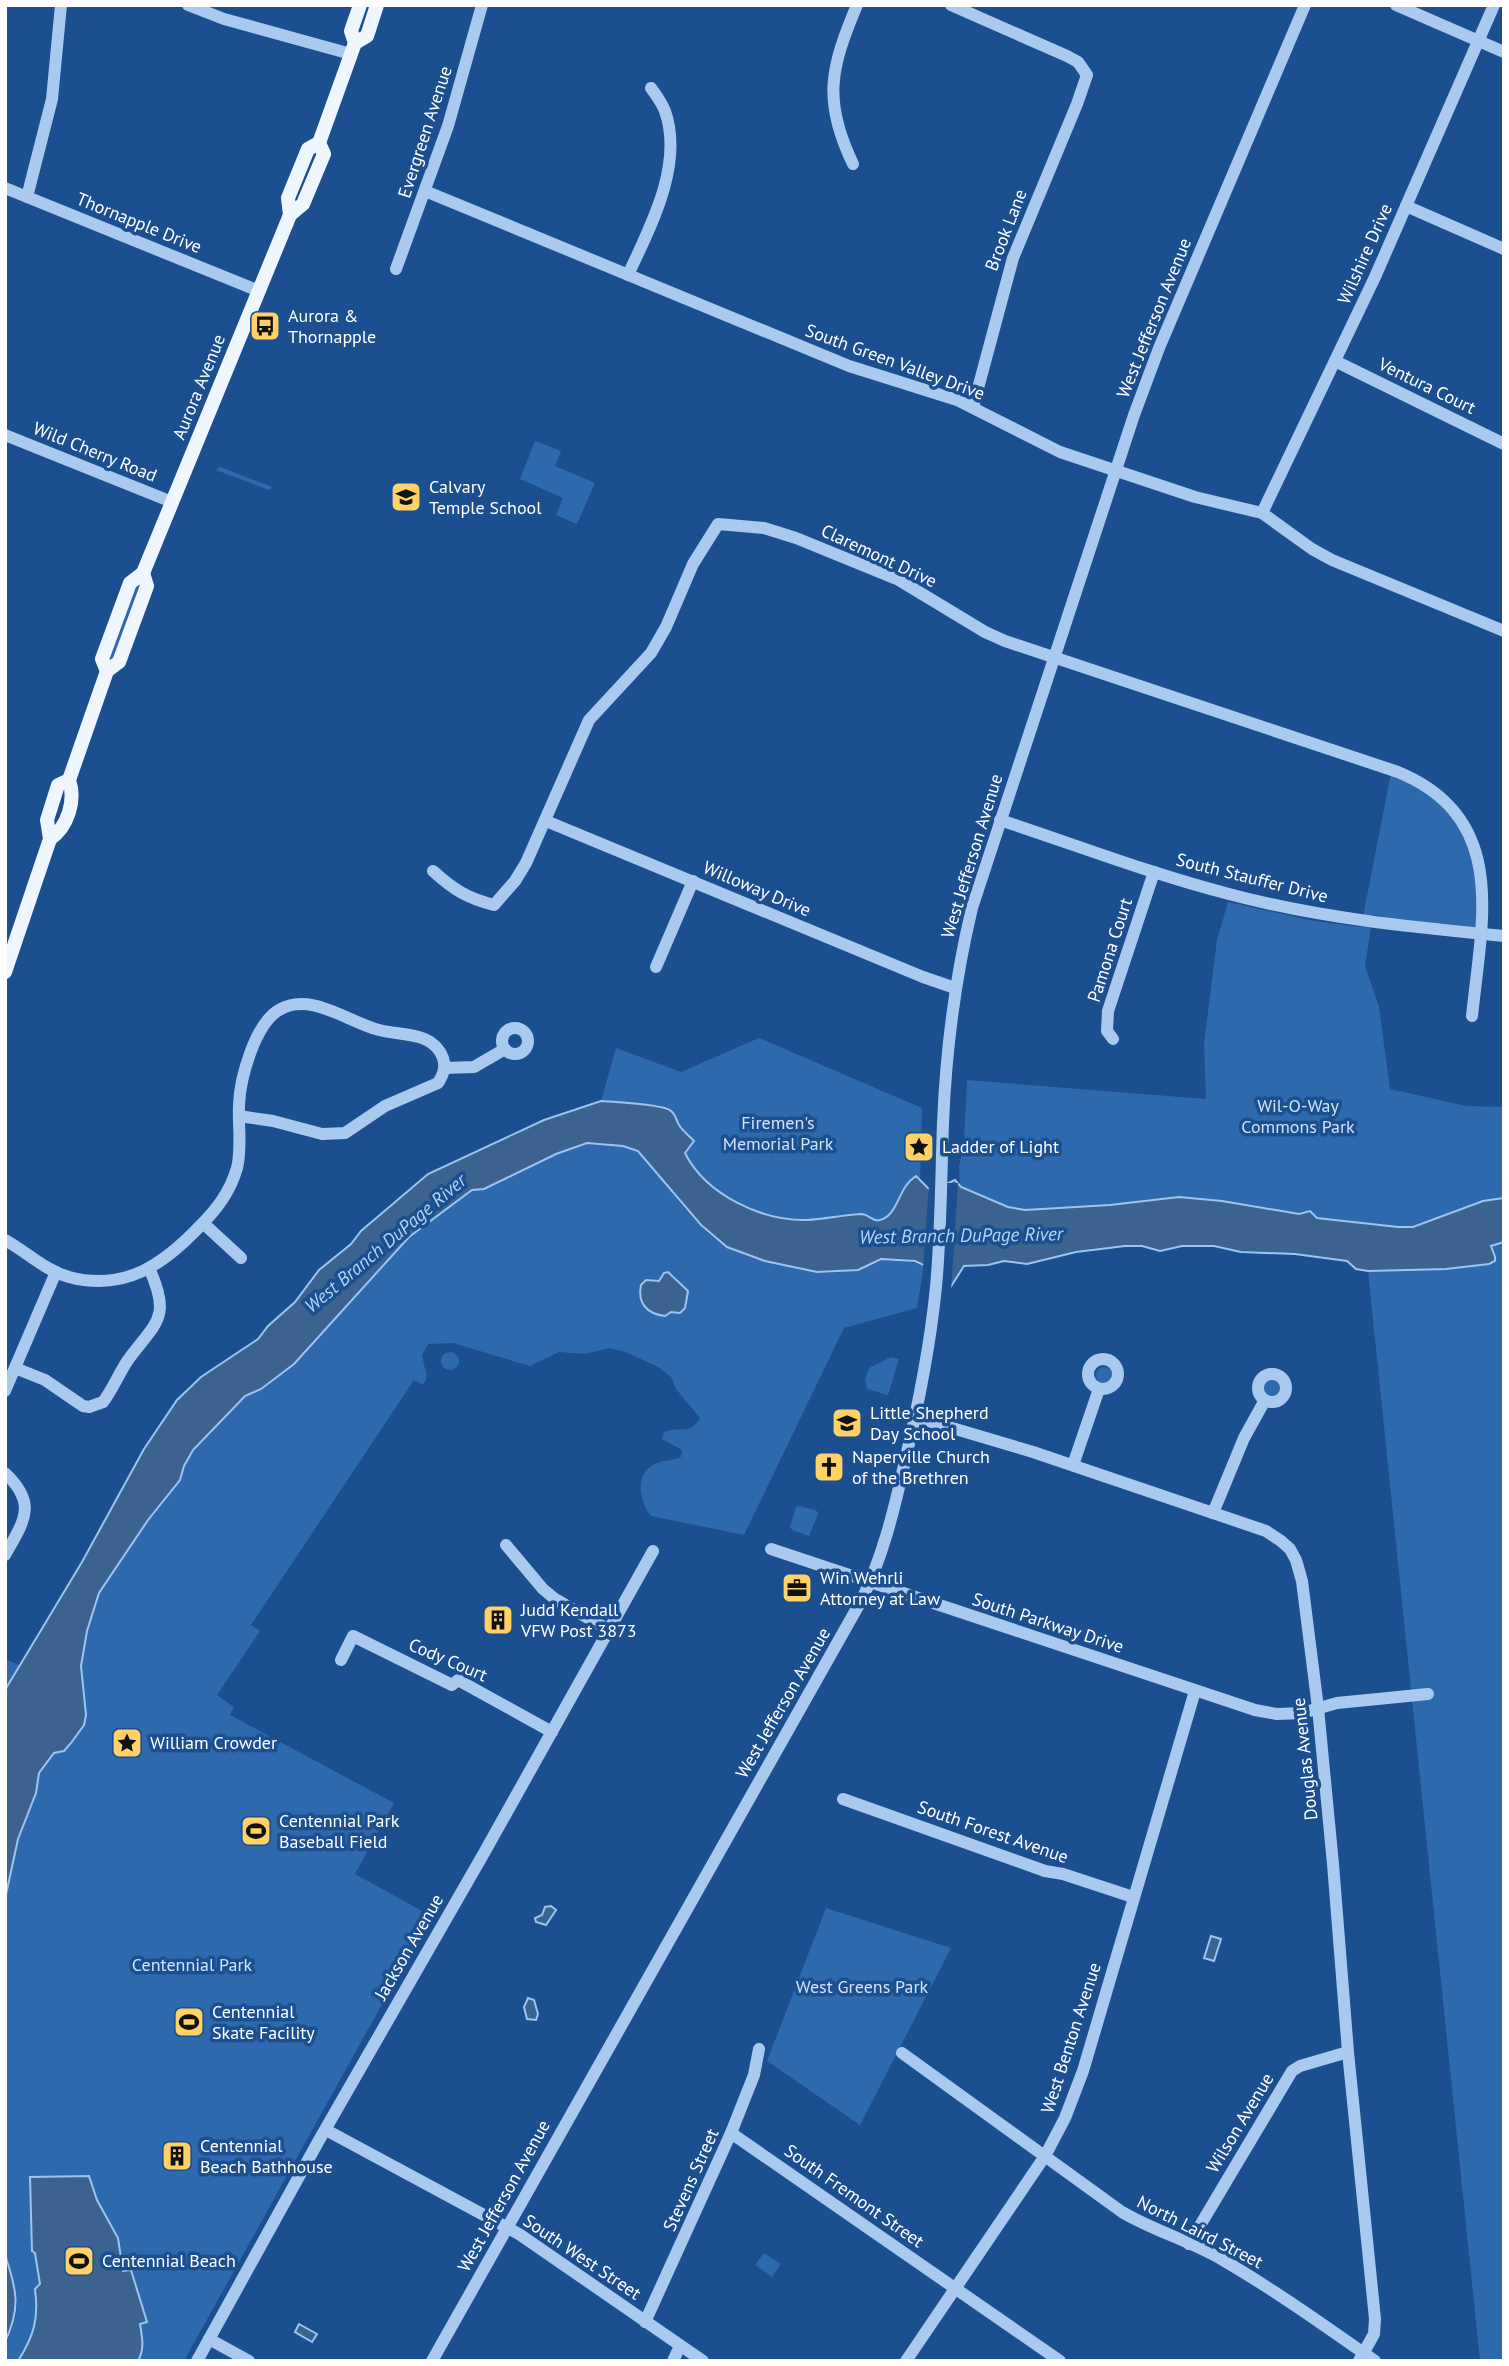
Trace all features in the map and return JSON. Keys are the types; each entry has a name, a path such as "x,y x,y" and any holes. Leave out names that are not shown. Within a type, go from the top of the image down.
{"main road":[{"name":"Aurora Avenue","path":"5,972 11,936 50,839 62,831 74,794 69,780 107,671 119,662 147,586 143,573 290,215 303,204 324,154 319,143 353,49 351,31 360,5"},
{"name":"Aurora Avenue","path":"353,49 367,36 377,5"}],"street":[{"path":"27,197 52,99 61,5"},
{"path":"188,5 223,19 353,49"},
{"name":"Evergreen Avenue","path":"396,269 448,126 482,5"},
{"path":"853,163 839,136 832,80 841,47 858,5"},
{"name":"Brook Lane","path":"951,5 1067,56 1085,70 1086,80 1013,258 973,407"},
{"name":"West Jefferson Avenue","path":"432,2361 869,1583 888,1527 915,1417 936,1287 943,1182 943,1118 955,988 972,908 1134,415 1159,348 1305,5"},
{"path":"1396,5 1504,52"},
{"name":"Wilshire Drive","path":"1262,513 1406,206 1494,5"},
{"path":"628,275 659,202 669,160 669,125 666,113 651,88"},
{"name":"Thornapple Drive","path":"5,188 259,291"},
{"name":"South Green Valley Drive","path":"425,191 849,366 973,407 1040,443 1116,472 1195,497 1262,513 1312,550 1332,560 1504,631"},
{"path":"1406,206 1504,249"},
{"name":"Ventura Court","path":"1335,361 1504,444"},
{"name":"Wild Cherry Road","path":"5,435 172,502"},
{"name":"Claremont Drive","path":"433,871 472,899 494,905 520,873 546,821 589,720 651,653 666,627 693,564 718,523 764,528 796,537 899,580 985,632 1398,772 1425,785 1458,815 1478,853 1484,884 1472,1016"},
{"name":"South Stauffer Drive","path":"1000,820 1154,872 1230,894 1315,913 1504,936"},
{"name":"Willoway Drive","path":"546,821 955,988"},
{"name":"Pamona Court","path":"1113,1039 1107,1031 1108,1011 1154,872"},
{"path":"656,967 693,881"},
{"path":"5,1240 56,1272 70,1277 106,1280 135,1275 169,1256 223,1200 234,1178 239,1154 239,1116 240,1090 258,1034 268,1018 283,1007 306,1003 380,1030 430,1041 440,1052 445,1068 441,1078 433,1086 385,1106 345,1133 322,1134 273,1121 239,1116"},
{"path":"445,1068 474,1067 505,1049"},
{"path":"203,1223 242,1258"},
{"path":"15,1368 45,1380 83,1406 89,1407 103,1402 127,1362 151,1333 158,1317 159,1297 149,1268"},
{"path":"5,1391 56,1272"},
{"path":"1073,1465 1099,1389"},
{"path":"1213,1513 1244,1438 1265,1400"},
{"name":"Douglas Avenue","path":"915,1417 1073,1465 1272,1534 1290,1549 1296,1560 1302,1581 1318,1708 1375,2319 1374,2334 1366,2358"},
{"path":"5,1473 21,1490 26,1507 23,1520 5,1555"},
{"path":"506,1545 543,1589 555,1599 609,1630"},
{"name":"South Parkway Drive","path":"771,1549 1255,1710 1277,1714 1302,1713 1337,1703 1428,1694"},
{"name":"Jackson Avenue","path":"197,2361 653,1550"},
{"name":"Cody Court","path":"341,1660 353,1636 452,1685 458,1680 552,1732"},
{"name":"West Benton Avenue","path":"906,2361 1045,2156 1065,2118 1083,2071 1195,1691"},
{"name":"South Forest Avenue","path":"843,1799 1045,1871 1063,1874 1133,1898"},
{"name":"Stevens Street","path":"645,2322 731,2133 754,2075 759,2049"},
{"name":"Wilson Avenue","path":"1189,2244 1292,2071 1300,2066 1348,2052"},
{"name":"North Laird Street","path":"902,2053 1132,2218 1221,2259 1272,2290 1366,2358"},
{"name":"South West Street","path":"326,2130 506,2227 703,2361"},
{"name":"South Fremont Street","path":"731,2133 1060,2361"},
{"path":"209,2339 249,2361"},
{"path":"673,2361 680,2346"}],"green space":[{"path":"535,441 561,451 555,466 595,483 577,524 556,515 563,498 520,479"},
{"path":"220,467 272,488 269,490 216,470"},
{"path":"138,583 140,584 112,662 109,660"},
{"name":"Wil-O-Way Commons Park","path":"1391,773 1420,785 1457,816 1477,859 1478,931 1373,915 1365,966 1379,1007 1390,1089 1466,1106 1504,1107 1504,1197 1483,1201 1413,1227 1398,1227 1316,1217 1310,1211 1299,1214 1179,1197 1110,1205 1025,1210 1009,1207 960,1187 959,1167 964,1141 967,1080 1206,1099 1204,1044 1217,940 1228,902 1314,921 1361,927"},
{"name":"Firemen's Memorial Park","path":"759,1038 922,1108 920,1179 916,1176 904,1188 888,1216 881,1220 861,1214 807,1220 772,1216 755,1210 721,1192 694,1168 685,1153 694,1141 680,1127 674,1113 658,1105 601,1101 616,1048 681,1072"},
{"name":"Centennial Park","path":"587,1143 623,1146 638,1151 691,1215 714,1238 726,1246 761,1260 826,1272 851,1270 881,1260 924,1265 917,1308 844,1328 744,1535 651,1516 647,1510 641,1489 643,1476 656,1463 681,1457 682,1450 662,1439 664,1432 688,1429 700,1418 676,1389 671,1377 658,1367 626,1352 609,1348 585,1354 559,1352 530,1366 453,1343 428,1344 422,1355 427,1378 423,1385 414,1380 251,1625 260,1631 217,1695 234,1707 230,1715 394,1803 355,1874 431,1916 184,2361 5,2361 17,2301 5,2255 5,1899 18,1839 36,1793 39,1773 54,1753 64,1751 84,1725 86,1715 81,1666 87,1631 99,1593 148,1520 180,1480 193,1450 211,1429 245,1396 261,1389 294,1364 409,1237 472,1190 484,1189 556,1154","holes":["664,1273 671,1273 688,1291 665,1316 654,1313 644,1305 639,1290 646,1280 659,1281"]},
{"path":"1504,1242 1504,2361 1480,2361 1368,1271 1446,1269 1493,1252 1491,1246"},
{"path":"450,1352 456,1355 459,1361 456,1367 450,1370 444,1367 441,1361 444,1355"},
{"path":"891,1357 899,1359 888,1395 867,1389 865,1379 869,1368"},
{"path":"1101,1367 1107,1367 1112,1375 1110,1381 1101,1383 1096,1378 1096,1372"},
{"path":"1272,1380 1278,1382 1278,1394 1272,1396 1266,1394 1264,1388 1266,1382"},
{"path":"796,1507 817,1511 818,1514 809,1536 790,1527"},
{"path":"5,1659 19,1665 5,1691"},
{"name":"West Greens Park","path":"826,1908 951,1948 860,2125 767,2061"},
{"path":"764,2253 781,2264 772,2277 755,2265"}],"water":[{"name":"West Branch DuPage River","path":"601,1101 649,1105 671,1111 694,1141 685,1153 694,1168 707,1181 737,1203 772,1216 790,1219 807,1220 861,1214 880,1220 891,1213 905,1187 916,1176 931,1191 955,1180 961,1187 1008,1207 1025,1210 1110,1205 1179,1197 1299,1214 1310,1211 1317,1218 1398,1227 1413,1227 1483,1201 1504,1198 1504,1242 1491,1246 1495,1261 1489,1264 1446,1269 1368,1271 1356,1269 1347,1261 1295,1254 1241,1252 1214,1246 1182,1246 1160,1251 1142,1246 1125,1246 1076,1252 1027,1264 1004,1261 964,1266 950,1288 924,1265 915,1261 881,1259 858,1270 817,1272 765,1261 727,1247 701,1225 638,1151 623,1146 587,1143 556,1154 484,1189 472,1190 409,1237 294,1364 261,1389 245,1396 193,1450 180,1480 148,1520 99,1593 87,1631 81,1666 86,1715 84,1725 64,1751 54,1753 39,1773 36,1793 18,1839 5,1899 5,1690 82,1562 144,1449 177,1400 201,1377 258,1339 268,1326 295,1302 319,1270 428,1174 544,1120"},
{"path":"668,1272 688,1291 685,1308 680,1313 671,1312 665,1316 648,1310 642,1302 640,1291 646,1280 659,1281 664,1273"},
{"path":"551,1906 556,1910 546,1925 536,1922 535,1918 542,1915 545,1907"},
{"path":"1211,1936 1221,1939 1214,1961 1204,1958"},
{"path":"528,1998 534,2000 538,2014 536,2020 527,2019 524,2007"},
{"name":"Centennial Beach","path":"89,2176 97,2200 118,2238 123,2271 131,2270 147,2322 140,2324 142,2352 138,2361 18,2361 34,2326 35,2289 40,2284 35,2253 32,2251 30,2177"},
{"path":"5,2255 16,2299 5,2342"},
{"path":"299,2324 317,2334 312,2342 295,2332"}],"pier":[{"path":"937,1183 958,1183 951,1291 934,1283 923,1269 929,1184 932,1186"}],"place":[{"name":"Aurora & Thornapple","path":"265,326"},
{"name":"Calvary Temple School","path":"406,497"},
{"name":"Ladder of Light","path":"919,1147"},
{"name":"Little Shepherd Day School","path":"847,1423"},
{"name":"Naperville Church of the Brethren","path":"829,1467"},
{"name":"Win Wehrli Attorney at Law","path":"797,1588"},
{"name":"Judd Kendall VFW Post 3873","path":"498,1620"},
{"name":"William Crowder","path":"127,1743"},
{"name":"Centennial Park Baseball Field","path":"256,1831"},
{"name":"Centennial Skate Facility","path":"189,2022"},
{"name":"Centennial Beach Bathhouse","path":"177,2156"},
{"name":"Centennial Beach","path":"79,2261"}]}
